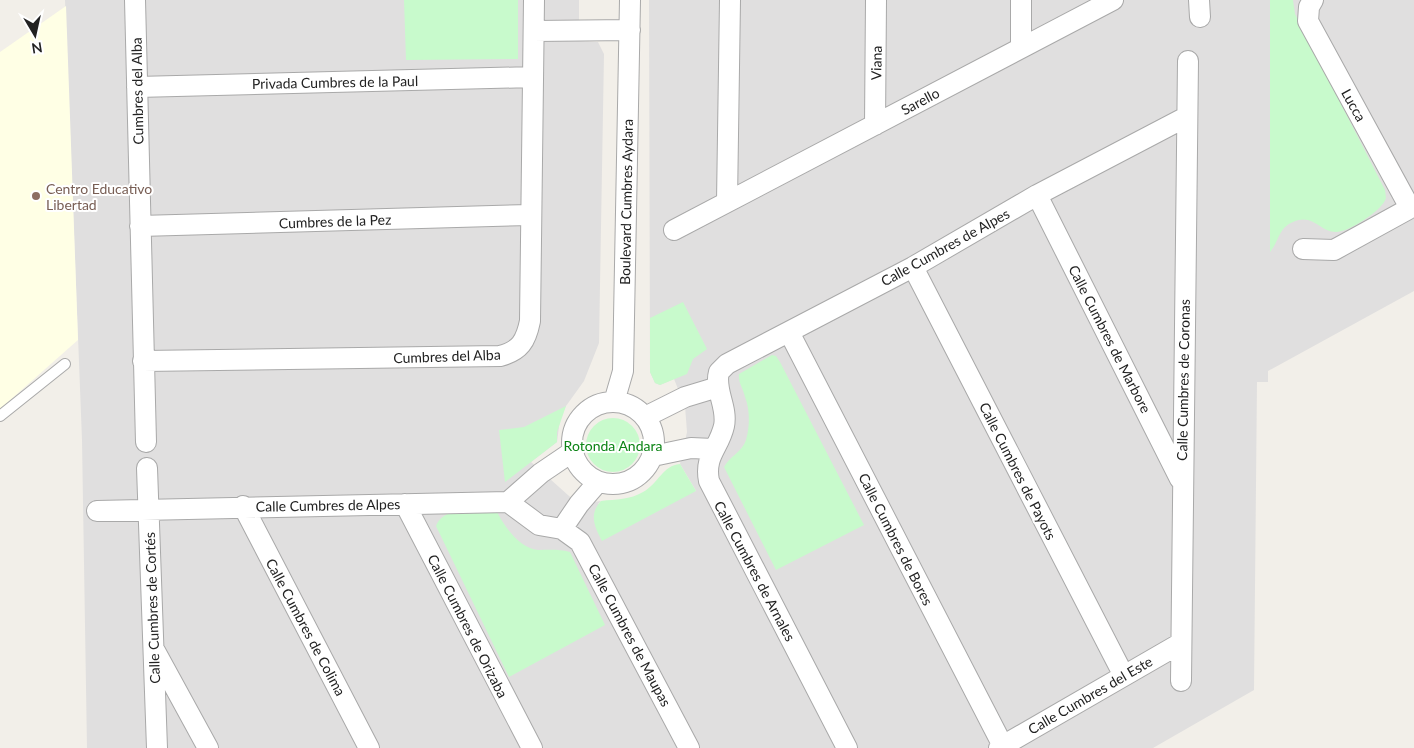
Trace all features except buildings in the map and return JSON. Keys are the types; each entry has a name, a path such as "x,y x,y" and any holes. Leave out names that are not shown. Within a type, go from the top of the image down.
{"street":[{"name":"Cumbres del Alba","path":"135,0 146,442"},
{"name":"Cumbres del Alba","path":"143,361 500,356 509,354 524,343 530,322 534,0"},
{"name":"Boulevard Cumbres Aydara","path":"614,402 623,371 630,0"},
{"path":"727,202 730,0"},
{"name":"Viana","path":"875,125 876,0"},
{"path":"1021,0 1021,47"},
{"name":"Sarello","path":"674,230 1113,0"},
{"name":"Lucca","path":"1313,0 1309,7 1308,21 1412,207"},
{"path":"534,31 630,30"},
{"name":"Calle Cumbres de Coronas","path":"1181,681 1188,61"},
{"name":"Privada Cumbres de la Paul","path":"137,87 533,77"},
{"name":"Calle Cumbres de Alpes","path":"718,387 718,376 722,368 913,267 1037,195 1186,117"},
{"name":"Calle Cumbres de Marbore","path":"1037,195 1182,482"},
{"path":"1303,249 1334,250 1412,207"},
{"name":"Cumbres de la Pez","path":"140,226 530,215"},
{"name":"Calle Cumbres de Payots","path":"913,267 1124,676"},
{"name":"Calle Cumbres de Bores","path":"789,332 1001,747"},
{"path":"645,418 684,397 718,387"},
{"name":"Calle Cumbres de Arnales","path":"718,387 725,418 721,435 707,463 707,472 712,490 847,748"},
{"path":"614,402 631,407 645,418 652,429 654,442 653,456 642,472 625,483 612,485 598,482 586,475 572,452 575,428 582,417 596,406 614,402"},
{"path":"653,456 691,448 713,449"},
{"path":"572,452 541,473 508,502 538,526 562,529 578,504 598,482"},
{"name":"Calle Cumbres de Cortés","path":"147,468 157,748"},
{"name":"Calle Cumbres de Alpes","path":"97,511 149,508 508,502"},
{"name":"Calle Cumbres de Orizaba","path":"405,504 532,748"},
{"name":"Calle Cumbres de Colima","path":"243,506 369,748"},
{"name":"Calle Cumbres de Maupas","path":"562,529 575,538 584,548 689,748"},
{"name":"Calle Cumbres del Este","path":"1001,747 1181,643"},
{"path":"153,648 208,748"}],"lane":[{"path":"0,416 65,364"}],"shaded area":[{"path":"65,0 579,0 579,41 598,42 604,54 599,343 584,381 566,406 560,419 557,442 531,462 578,504 601,501 598,504 696,491 680,464 687,432 685,406 674,379 660,385 655,383 650,372 649,0 1414,0 1414,291 1268,371 1268,382 1257,382 1254,690 1153,748 87,748 82,440"},
{"name":"Centro Educativo Libertad","path":"66,6 78,340 0,409 0,52"}],"green space":[{"path":"404,0 518,0 518,59 406,60"},
{"path":"1270,0 1293,0 1295,14 1385,190 1386,198 1384,203 1372,214 1342,231 1330,231 1306,220 1293,222 1284,228 1270,252"},
{"path":"683,302 707,349 693,359 687,374 660,385 655,383 650,372 650,318"},
{"path":"772,355 776,356 780,362 864,525 776,570 724,467 744,444 748,429 748,407 739,374"},
{"path":"566,406 557,432 557,442 505,482 499,430 524,427"},
{"name":"Rotonda Andara","path":"613,418 623,420 632,426 638,435 640,445 638,455 632,464 623,470 613,472 603,470 594,464 588,455 586,445 588,435 594,426 603,420"},
{"path":"680,464 696,491 602,541 594,520 595,511 601,501 623,499 638,495 648,489 669,468"},
{"path":"462,510 496,510 503,523 518,541 525,545 538,550 570,552 605,625 509,677 436,526 440,519 453,512"}],"place":[{"name":"Centro Educativo Libertad","path":"36,196"}]}
